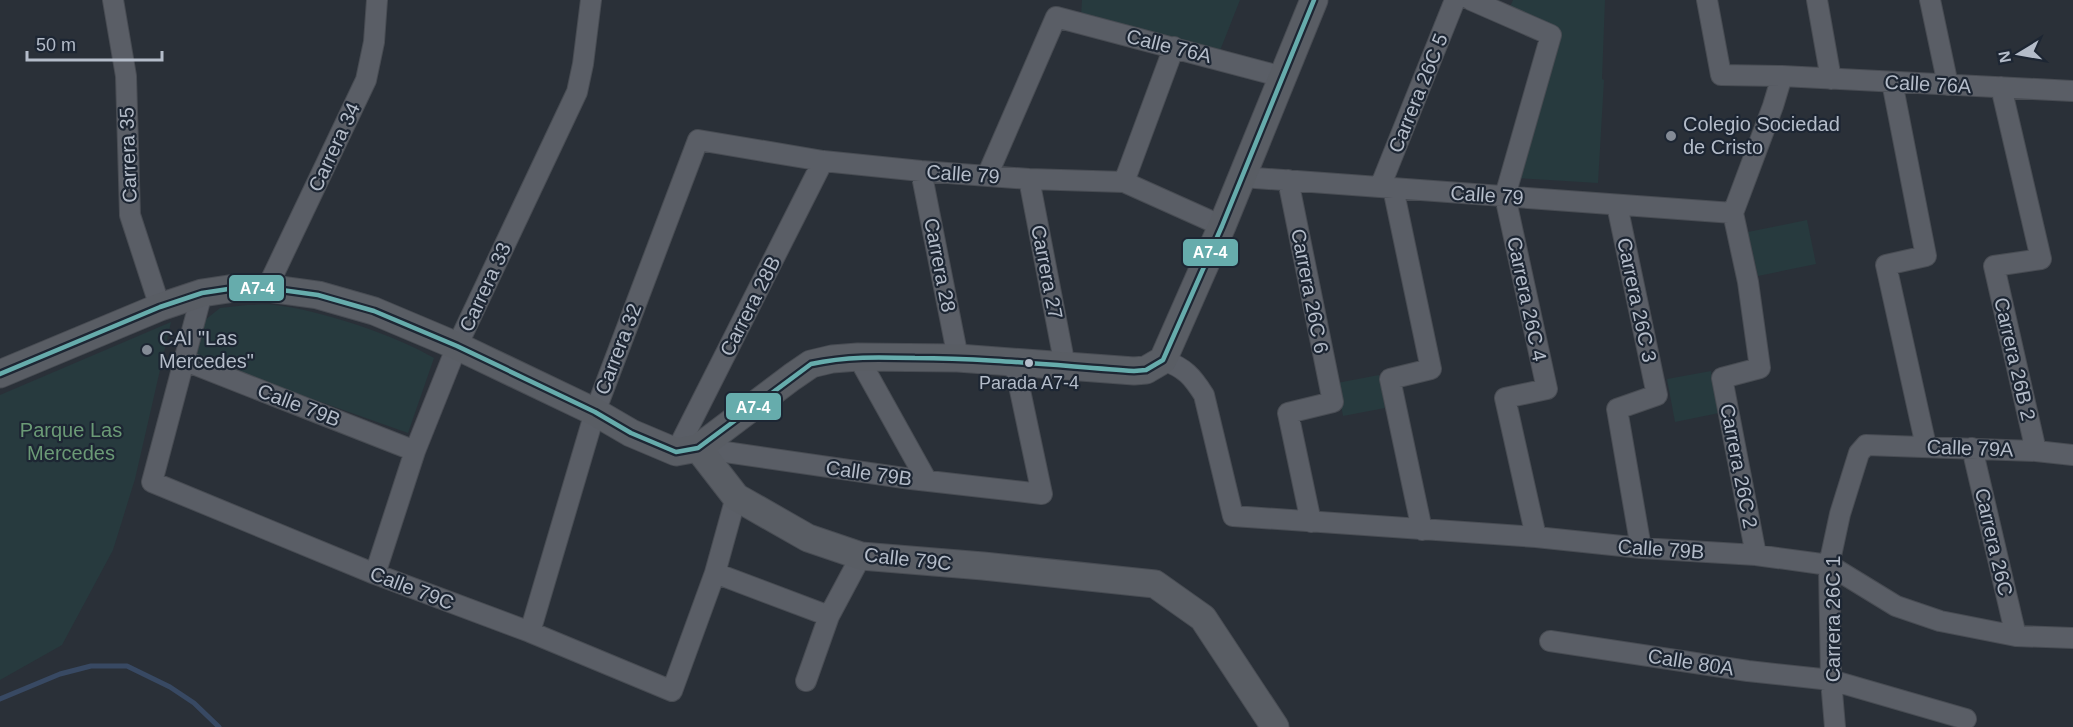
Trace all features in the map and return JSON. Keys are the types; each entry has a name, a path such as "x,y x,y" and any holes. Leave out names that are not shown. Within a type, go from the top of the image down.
{"street":[{"name":"Carrera 35","path":"113,0 126,76 130,215 160,307"},
{"name":"Carrera 34","path":"267,288 366,80 374,42 377,0"},
{"name":"Carrera 33","path":"375,574 415,451 457,346 577,92 584,64 591,0"},
{"path":"0,374 160,307 202,293 235,288 267,288 318,295 374,311 457,346 595,412 631,433 687,450 811,364 832,359 958,358 1134,371 1146,369 1163,360 1222,226 1314,0"},
{"name":"Carrera 26C 5","path":"1386,187 1455,0"},
{"path":"1471,0 1497,6"},
{"path":"1707,0 1721,75 1782,76 1733,213"},
{"path":"1817,0 1831,79"},
{"path":"1930,0 1947,85"},
{"name":"Carrera 26C 4","path":"1497,6 1551,35 1505,196 1547,389 1505,398 1536,537"},
{"name":"Calle 76A","path":"987,176 1056,16 1283,77"},
{"path":"1124,182 1174,47"},
{"name":"Calle 76A","path":"1782,76 2073,91"},
{"path":"1892,82 1926,256 1886,265 1926,446"},
{"name":"Carrera 26B 2","path":"2001,87 2041,259 1994,266 2036,451"},
{"name":"Calle 79","path":"698,140 823,160 921,171 1029,179 1124,182 1222,226"},
{"name":"Carrera 32","path":"530,632 595,412 698,140"},
{"name":"Carrera 28B","path":"687,450 823,160"},
{"name":"Carrera 28","path":"921,171 958,358"},
{"name":"Calle 79","path":"1242,177 1733,213"},
{"name":"Carrera 27","path":"1029,179 1065,366"},
{"name":"Carrera 26C 6","path":"1288,180 1333,402 1288,413 1311,522"},
{"path":"1386,187 1431,369 1390,379 1422,530"},
{"name":"Carrera 26C 3","path":"1617,205 1658,395 1617,409 1641,548"},
{"name":"Carrera 26C 2","path":"1733,213 1748,282 1760,368 1722,378 1756,555"},
{"path":"183,360 202,293"},
{"path":"858,357 927,481"},
{"name":"Calle 79B","path":"183,360 415,451"},
{"name":"Calle 79C","path":"183,360 152,482 375,574 530,632 672,691 715,573"},
{"name":"Calle 79B","path":"1163,360 1179,366 1193,378 1204,395 1233,516 1536,537 1641,548 1756,555 1829,564 1896,606 1940,621 2016,636 2073,638"},
{"name":"Calle 79B","path":"687,450 1042,494 1014,362"},
{"name":"Calle 79A","path":"1866,445 2036,451 2073,455"},
{"name":"Carrera 26C 1","path":"1835,727 1829,564 1840,514 1859,453 1866,445"},
{"name":"Carrera 26C","path":"1972,448 2016,636"},
{"name":"Calle 79C","path":"687,450 736,497 808,538 861,556 1155,584 1203,618 1275,727"},
{"path":"736,497 715,573 830,616"},
{"path":"806,681 830,616 861,556"},
{"name":"Calle 80A","path":"1550,641 1748,671 1832,680 1966,719"}],"green space":[{"path":"1082,0 1240,0 1219,53 1081,17"},
{"path":"1513,0 1605,0 1602,79 1604,80 1598,183 1518,178 1558,31 1509,9"},
{"path":"1807,220 1816,264 1758,276 1748,232"},
{"path":"275,305 335,318 378,332 434,358 408,433 194,357 200,324 220,308"},
{"name":"Parque Las Mercedes","path":"171,322 135,479 113,550 62,645 0,680 0,395"},
{"path":"1711,371 1719,413 1675,422 1667,379"},
{"path":"1379,375 1385,408 1343,416 1337,383"}],"waterway":[{"path":"0,699 60,674 91,666 127,666 170,687 194,703 219,727"}],"transit line":[{"name":"A7-4","path":"0,374 160,307 202,293 235,288 267,288 318,295 374,311 457,346 595,412 631,433 676,452 698,448 811,364 824,361 889,357 942,358 1146,370 1163,360 1222,226 1314,0"}],"place":[{"name":"Colegio Sociedad de Cristo","path":"1671,136"},
{"name":"CAI \"Las Mercedes\"","path":"147,350"},
{"name":"Parada A7-4","path":"1029,363"}]}
